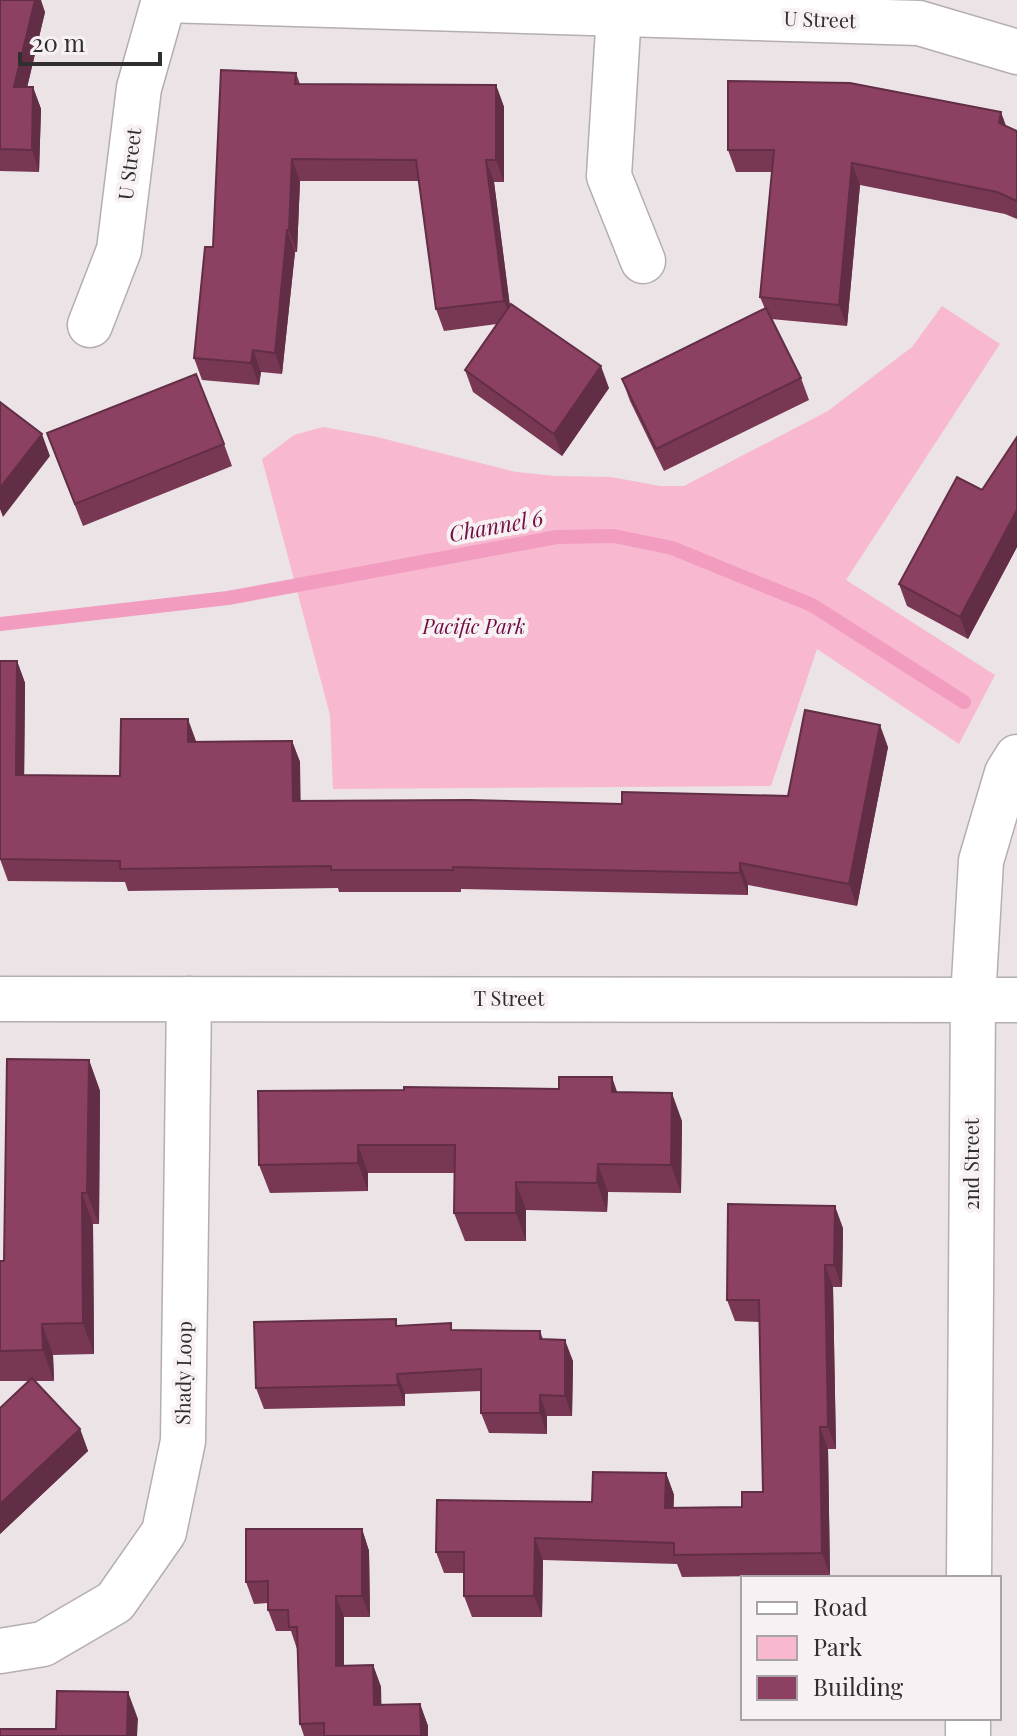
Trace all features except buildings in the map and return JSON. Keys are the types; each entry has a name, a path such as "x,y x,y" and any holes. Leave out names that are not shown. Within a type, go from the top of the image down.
{"street":[{"name":"U Street","path":"90,325 119,250 139,88 164,0 919,23 1017,52"},
{"path":"619,13 609,176 643,261"},
{"name":"2nd Street","path":"969,1576 973,999 981,861 1007,773 1017,757"},
{"name":"T Street","path":"0,999 1017,1000"},
{"name":"Shady Loop","path":"0,1651 43,1644 115,1602 164,1532 183,1441 189,999"}],"green space":[{"name":"Pacific Park","path":"942,306 1000,344 846,580 995,675 959,744 817,649 771,786 333,789 330,715 262,459 294,435 323,427 377,437 516,472 611,477 660,486 684,486 828,411 912,347"}],"waterway":[{"name":"Channel 6","path":"0,624 228,598 557,537 614,536 672,548 812,605 964,702"}]}
